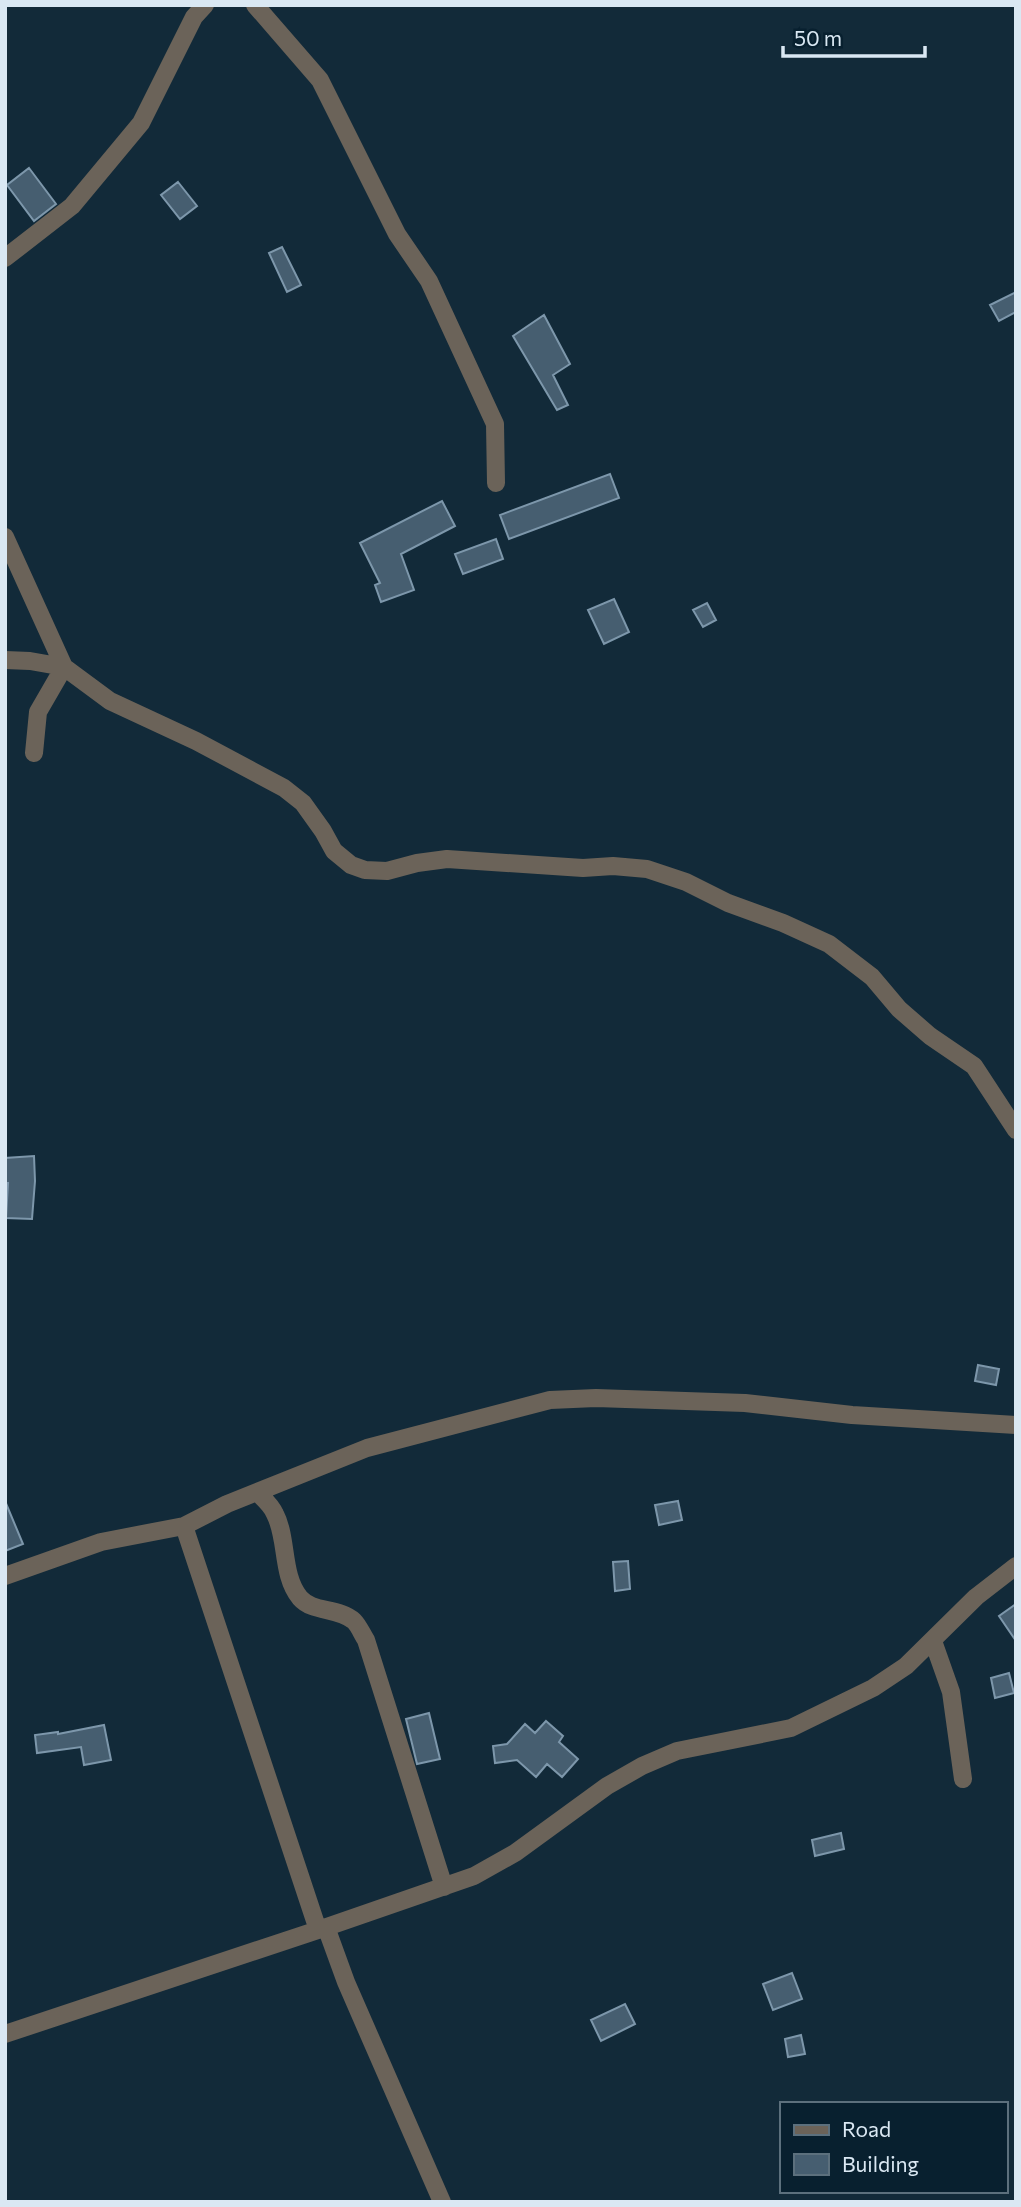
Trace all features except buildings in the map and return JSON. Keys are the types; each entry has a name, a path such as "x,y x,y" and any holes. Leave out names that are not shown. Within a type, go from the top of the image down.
{"street":[{"path":"5,258 72,206 141,123 194,17 205,5"},
{"path":"255,5 320,80 397,234 429,281 495,424 496,483"},
{"path":"5,537 64,667"},
{"path":"5,660 64,667 110,701 196,741 284,788 303,803 334,851 351,865 365,870 387,871 447,859 583,868 613,866 647,869 686,882 728,903 783,923 829,944 872,977 899,1009 930,1036 974,1066 1016,1130"},
{"path":"34,753 38,712 64,667"},
{"path":"5,1576 102,1542 184,1526 227,1504 367,1448 550,1399 745,1403 852,1415 1016,1425"},
{"path":"258,1493 275,1512 292,1585 301,1599 312,1607 337,1611 354,1622 366,1640 444,1887"},
{"path":"184,1526 322,1929 442,2202"},
{"path":"5,2034 474,1876 515,1853 607,1786 642,1766 677,1751 791,1728 873,1688 906,1666 976,1597 1016,1566"},
{"path":"933,1641 951,1692 963,1779"}]}
